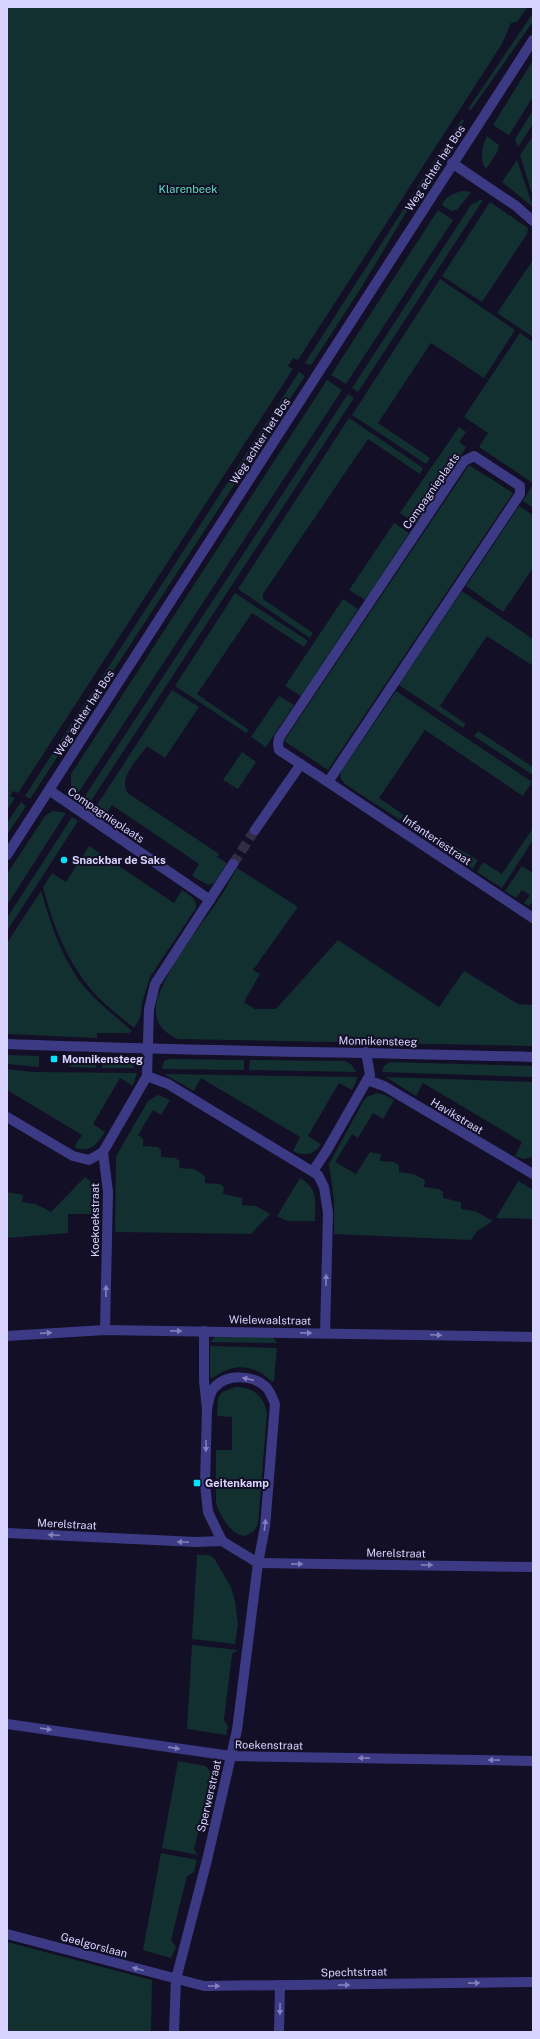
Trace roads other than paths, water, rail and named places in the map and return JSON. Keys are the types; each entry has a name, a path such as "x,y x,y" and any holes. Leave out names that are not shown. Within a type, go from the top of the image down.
{"street":[{"name":"Weg achter het Bos","path":"7,855 452,163 533,40"},
{"path":"452,163 516,206 533,221"},
{"name":"Compagnieplaats","path":"471,457 477,457 520,486 520,494 328,782 279,750 279,738 464,461 471,457"},
{"path":"255,830 301,764"},
{"name":"Infanteriestraat","path":"328,782 533,918"},
{"name":"Compagnieplaats","path":"49,790 210,900"},
{"path":"7,1117 73,1156 90,1160 103,1152 147,1076 149,1009 155,984 233,864"},
{"name":"Monnikensteeg","path":"7,1044 147,1049 366,1052 533,1057"},
{"path":"312,1171 327,1150 370,1075 366,1052"},
{"path":"147,1076 168,1084 318,1175 324,1188 328,1213 325,1333"},
{"name":"Havikstraat","path":"367,1080 384,1086 533,1174"},
{"name":"Koekoekstraat","path":"103,1152 108,1192 105,1330"},
{"name":"Wielewaalstraat","path":"7,1336 105,1330 533,1337"},
{"name":"Sperwerstraat","path":"204,1331 204,1381 207,1409 205,1484 208,1512 222,1541"},
{"name":"Sperwerstraat","path":"174,2032 176,1979 237,1730 258,1563 265,1527 275,1404 267,1388 257,1381 249,1378 233,1378 224,1380 215,1387 210,1396 207,1409"},
{"name":"Merelstraat","path":"7,1533 196,1542 222,1541"},
{"path":"222,1541 258,1563"},
{"name":"Merelstraat","path":"258,1563 533,1567"},
{"name":"Roekenstraat","path":"7,1724 231,1756 533,1761"},
{"name":"Geelgorslaan","path":"7,1934 176,1979"},
{"name":"Spechtstraat","path":"176,1979 204,1986 533,1982"},
{"path":"280,1985 280,2032"}],"tunnel":[{"path":"233,864 255,830"}],"place":[{"name":"Snackbar de Saks","path":"64,860"},
{"name":"Monnikensteeg","path":"54,1059"},
{"name":"Geitenkamp","path":"197,1483"}],"park label":[{"name":"Klarenbeek","path":"188,189"}]}
